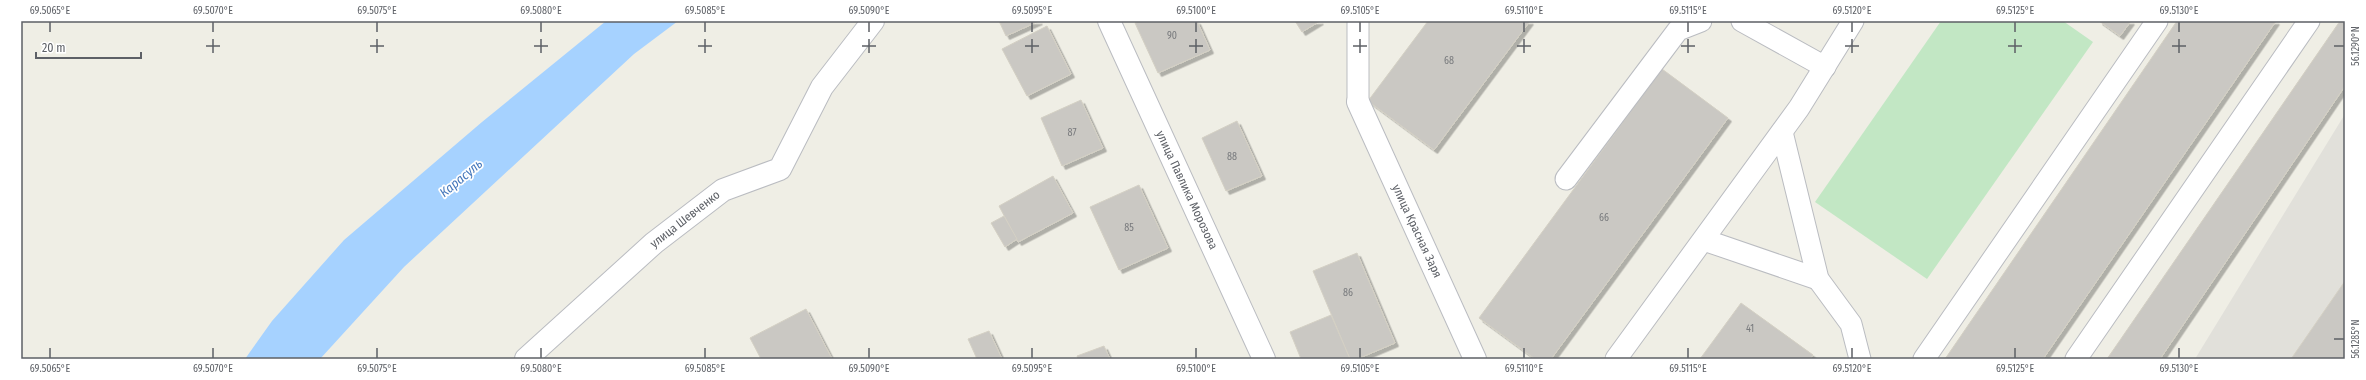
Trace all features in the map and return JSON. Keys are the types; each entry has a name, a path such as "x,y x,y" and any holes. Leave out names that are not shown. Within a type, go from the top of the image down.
{"street":[{"name":"улица Шевченко","path":"526,359 654,243 723,190 780,169 822,87 873,21"},
{"name":"улица Павлика Морозова","path":"1109,21 1264,359"},
{"name":"улица Красная Заря","path":"1358,102 1471,358"}],"lane":[{"path":"1358,21 1358,102"},
{"path":"1566,179 1678,30 1701,21"},
{"path":"1742,21 1825,66"},
{"path":"1616,359 1782,132 1853,21"},
{"path":"1924,359 2157,21"},
{"path":"2076,359 2309,21"},
{"path":"1782,132 1818,279 1851,324 1860,359"},
{"path":"1704,240 1818,279"}],"shaded area":[{"path":"2345,114 2345,359 2195,359"}],"green space":[{"path":"1941,21 2063,21 2093,42 1927,279 1815,202"}],"water":[{"name":"Карасуль","path":"606,21 678,21 634,54 404,267 320,359 245,359 272,321 344,240 482,122"}],"building":[{"path":"999,21 1039,21 1006,36"},
{"path":"1139,21 1197,21 1210,50 1158,73 1135,23"},
{"path":"1295,21 1320,21 1302,32"},
{"path":"1428,21 1530,21 1434,150 1368,101"},
{"path":"2099,21 2131,21 2120,36"},
{"path":"2177,21 2276,21 2043,359 1945,359"},
{"path":"2340,21 2345,21 2345,86 2160,359 2107,359"},
{"path":"1047,26 1071,74 1027,96 1002,49"},
{"path":"1662,69 1728,118 1551,359 1535,359 1479,318"},
{"path":"1081,100 1103,148 1062,166 1041,118"},
{"path":"1237,121 1262,176 1226,191 1202,138"},
{"path":"1053,176 1073,213 1018,242 999,206"},
{"path":"1139,185 1168,248 1119,270 1090,207"},
{"path":"1004,216 1017,239 1005,247 991,223"},
{"path":"1357,253 1395,343 1357,359 1350,359 1313,271"},
{"path":"2345,281 2345,359 2291,359"},
{"path":"1741,303 1813,355 1810,359 1700,359"},
{"path":"806,309 832,359 761,359 750,338"},
{"path":"1331,315 1350,359 1301,359 1290,332"},
{"path":"989,331 1002,359 977,359 968,339"},
{"path":"1104,346 1110,359 1078,359 1077,356"}]}
